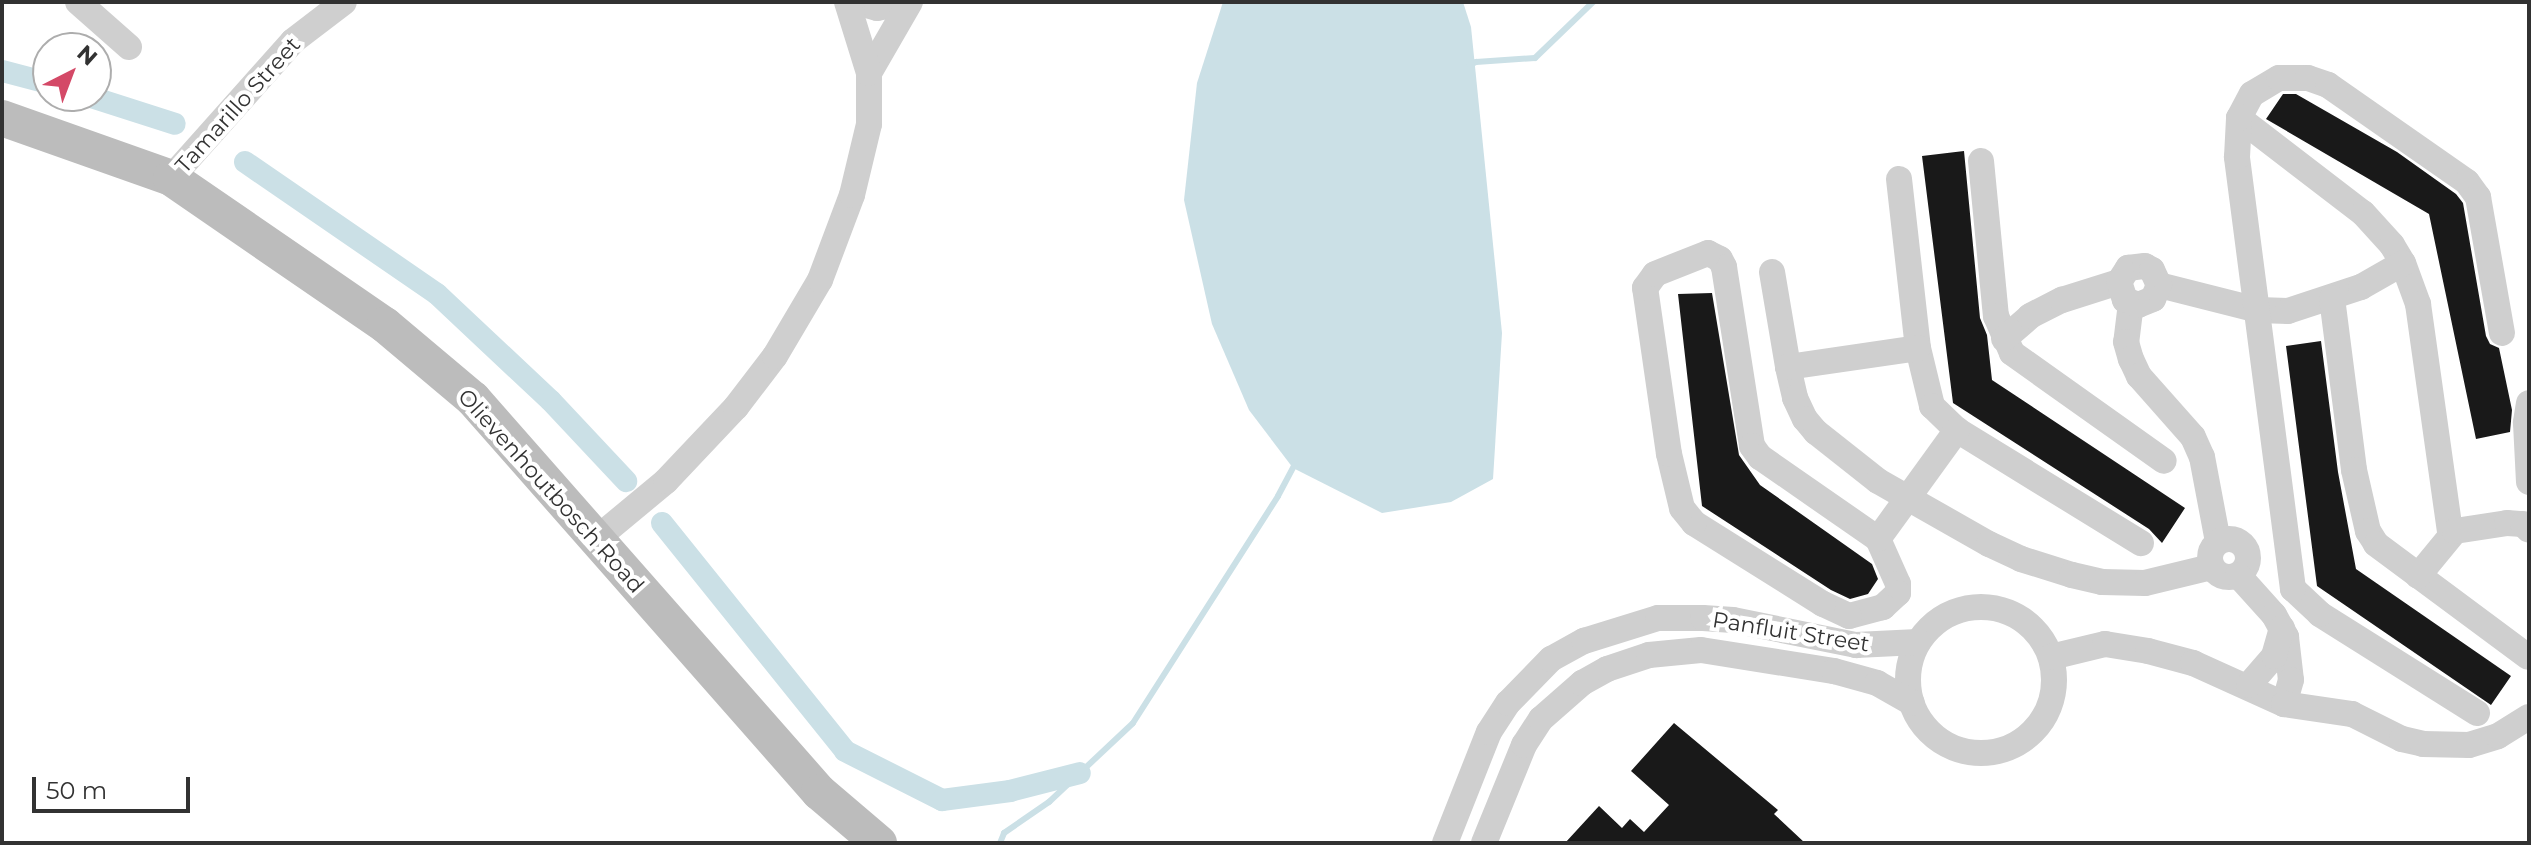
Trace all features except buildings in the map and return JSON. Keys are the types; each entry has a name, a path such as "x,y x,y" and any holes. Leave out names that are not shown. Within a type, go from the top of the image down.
{"main road":[{"name":"Olievenhoutbosch Road","path":"2,118 171,178 385,325 462,390 819,792 879,843"}],"street":[{"path":"78,2 129,47"},
{"name":"Tamarillo Street","path":"171,178 293,41 344,2"},
{"path":"595,540 666,481 736,407 775,356 820,280 852,195 869,124 869,73 847,2"},
{"path":"855,2 877,8 908,2"},
{"path":"869,73 908,2"},
{"path":"2477,713 2332,622 2293,589 2237,157 2239,118 2252,94 2264,83 2279,78 2308,78 2328,85 2458,174 2478,197 2502,333"},
{"path":"2239,118 2363,213 2392,245 2403,263 2418,304 2450,533"},
{"path":"1981,161 1996,316 2004,339 2023,363 2164,461"},
{"path":"1899,179 1918,348 1932,406 1957,430 2141,543"},
{"path":"1701,254 1720,259 1752,446 1760,457 1878,539 1894,570 1898,593 1883,607 1849,616 1823,604 1694,523 1682,508 1675,487 1645,288 1650,278 1701,254"},
{"path":"2159,285 2258,310 2288,311 2361,287 2403,263"},
{"path":"1772,272 1795,398 1816,432 1906,499 2021,559 2102,582 2145,583 2215,554 2233,539 2246,548 2248,563 2238,575 2223,577 2215,554 2202,457 2193,437 2139,376 2126,342 2125,292 2128,268 2145,266 2152,270 2159,285 2158,293 2146,304 2125,292 2051,306 2030,316 2004,339"},
{"path":"2332,298 2363,517 2376,544 2528,657"},
{"path":"1788,367 1918,348"},
{"path":"2529,403 2526,423 2529,482"},
{"path":"1878,539 1957,430"},
{"path":"2418,576 2450,533 2527,521"},
{"path":"2238,575 2261,598 2282,628 2292,661 2291,680 2284,704"},
{"path":"1912,703 1908,682 1910,661 1918,642 1933,624 1954,611 1977,606 2001,609 2022,619 2040,636 2051,657 2105,644 2193,663 2249,685 2284,704 2352,714 2402,739 2444,746 2469,745 2498,736 2529,717"},
{"name":"Panfluit Street","path":"1445,843 1489,732 1508,703 1551,659 1584,641 1658,618 1703,618 1733,620 1856,645 1918,642"},
{"path":"2249,685 2274,656 2282,628"},
{"name":"Panfluit Street","path":"1484,843 1524,745 1541,719 1582,683 1607,669 1649,655 1701,650 1834,671 1877,683 1912,703 1922,723 1939,739 1959,749 1982,753 2004,749 2025,739 2041,722 2051,702 2054,680 2051,657"}],"shaded area":[{"path":"1223,2 1463,2 1471,27 1502,333 1493,479 1451,502 1382,513 1293,468 1249,410 1212,324 1184,200 1197,83"}],"waterway":[{"path":"1470,65 1535,58 1593,2"},
{"path":"2,71 32,79"},
{"path":"112,104 175,124"},
{"path":"245,162 437,294 551,401 626,481"},
{"path":"1000,843 1004,833 1049,802 1133,723 1278,496 1296,462"},
{"path":"662,523 845,751 942,800 1010,791 1080,773"}]}
